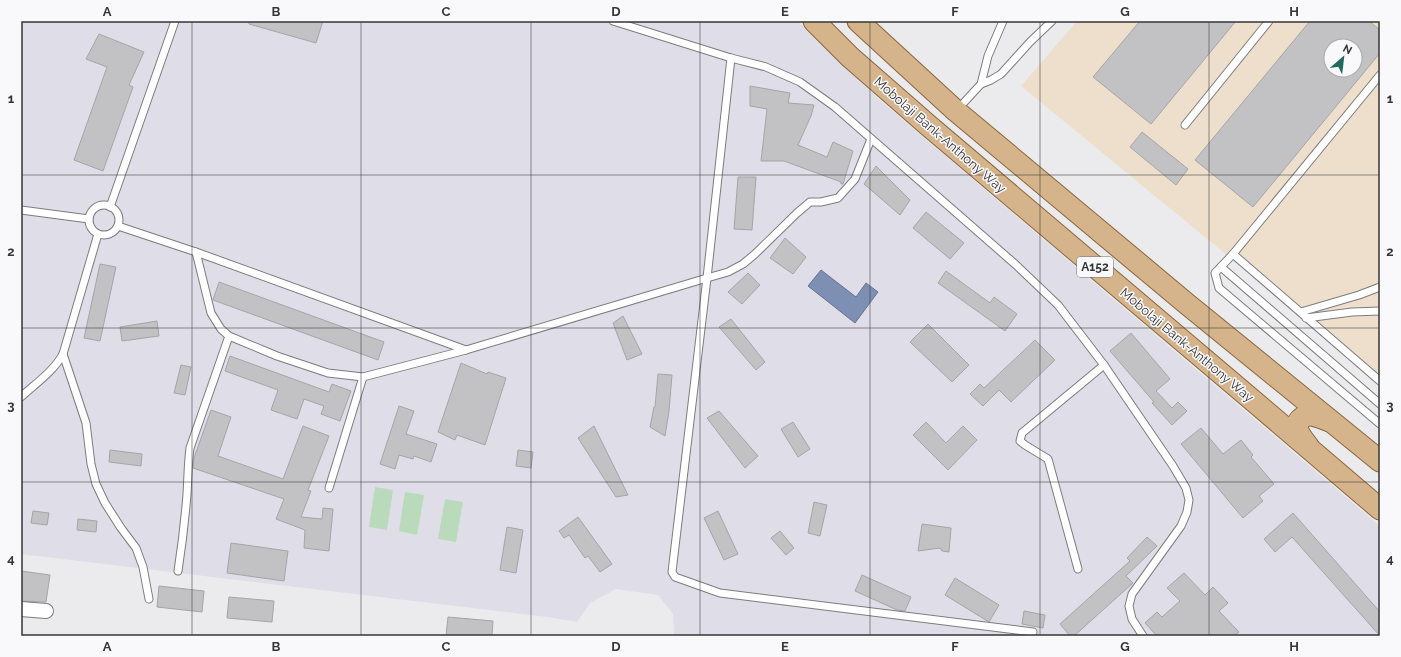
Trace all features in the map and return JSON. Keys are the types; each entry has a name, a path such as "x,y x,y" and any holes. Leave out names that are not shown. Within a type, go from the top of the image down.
{"main road":[{"name":"Mobolaji Bank-Anthony Way","path":"814,21 850,57 924,122 1380,509"},
{"name":"A152","path":"858,21 956,111 1276,377 1380,461"},
{"path":"1257,404 1273,414 1280,416 1286,417 1294,412 1294,400 1288,390 1276,377"},
{"path":"1312,451 1299,434 1297,428 1298,422 1306,415 1311,415 1332,422"}],"street":[{"path":"21,609 46,611"}],"lane":[{"path":"110,207 175,21"},
{"path":"613,21 731,58 766,66 800,82 835,107 1015,264 1058,305 1104,365 1173,466 1186,488 1189,500 1187,512 1181,526 1132,594 1129,606 1132,619 1143,636"},
{"path":"981,84 988,56 1003,21"},
{"path":"956,111 981,84 1001,74 1030,42 1052,21"},
{"path":"1185,125 1269,21"},
{"path":"731,58 707,278 672,572 675,577 720,593 1033,632"},
{"path":"1380,75 1233,254 1214,273 1219,288 1380,424"},
{"path":"196,252 211,313 221,328 229,336 277,356 328,374 363,378 466,350 728,272 743,264 756,254 810,202 820,202 838,198 855,179 871,139"},
{"path":"105,206 110,207 117,213 119,222 118,226 108,235 98,234 91,228 89,219 96,208 105,206"},
{"path":"21,210 89,219"},
{"path":"118,226 196,252 466,350"},
{"path":"21,397 54,366 63,354 98,234"},
{"path":"1233,254 1380,381"},
{"path":"1221,267 1380,404"},
{"path":"1301,312 1358,296 1380,287"},
{"path":"1306,318 1352,312 1380,311"},
{"path":"178,571 183,538 190,448 229,336"},
{"path":"63,354 86,423 91,464 96,484 105,503 136,548 143,567 149,599"},
{"path":"1078,569 1048,459 1020,441 1022,433 1104,365"},
{"path":"330,488 363,378"}],"shaded area":[{"path":"21,21 799,21 809,33 882,102 1380,526 1380,636 674,636 673,614 658,595 616,589 590,603 577,622 547,617 21,554"},
{"path":"1077,21 1380,21 1380,381 1021,86"}],"green space":[{"path":"375,487 393,490 387,530 369,527"},
{"path":"405,492 424,495 417,535 399,531"},
{"path":"445,499 463,502 456,542 438,539"}],"water":[{"path":"821,270 856,297 866,283 878,292 855,323 808,286"}],"building":[{"path":"249,21 323,21 316,43 249,24"},
{"path":"1140,21 1236,21 1151,124 1093,77"},
{"path":"1310,21 1369,21 1380,30 1380,53 1363,74 1363,38 1323,38 1323,78 1359,78 1253,207 1195,160"},
{"path":"99,34 144,52 129,85 133,87 103,171 74,160 107,67 86,59"},
{"path":"750,86 790,93 788,103 814,105 811,116 798,145 827,157 833,142 853,151 843,184 784,161 761,161 767,109 750,106"},
{"path":"1142,132 1188,169 1176,185 1130,147"},
{"path":"876,166 910,200 900,215 864,184"},
{"path":"738,177 756,177 752,230 734,229"},
{"path":"926,212 964,243 950,259 913,228"},
{"path":"785,238 806,257 793,274 770,258"},
{"path":"100,264 116,267 100,341 84,338"},
{"path":"946,271 990,303 994,297 1017,314 1005,331 938,283"},
{"path":"748,273 760,285 742,304 728,292"},
{"path":"219,282 384,342 378,360 213,300"},
{"path":"623,316 642,354 627,360 613,323"},
{"path":"731,319 765,362 756,370 719,327"},
{"path":"157,321 159,336 122,341 120,327"},
{"path":"928,324 969,365 952,382 910,342"},
{"path":"1131,333 1170,379 1156,391 1172,408 1178,402 1187,411 1172,425 1152,403 1154,402 1110,351"},
{"path":"1035,340 1055,360 1011,402 999,390 983,406 970,394 980,384 984,388"},
{"path":"230,356 329,392 332,384 351,391 340,421 321,414 324,406 304,399 297,419 271,410 278,390 225,371"},
{"path":"461,363 487,374 488,372 506,378 485,445 457,435 455,440 438,432"},
{"path":"181,365 191,367 185,395 174,393"},
{"path":"658,374 672,375 665,436 650,427 655,407"},
{"path":"399,406 414,411 406,434 437,444 431,462 414,456 413,459 399,455 395,469 380,464"},
{"path":"211,410 231,417 218,456 283,479 303,426 329,436 308,490 311,491 301,517 322,519 323,508 333,509 329,551 304,548 305,530 276,519 284,499 193,468 194,458"},
{"path":"719,411 758,456 745,468 707,418"},
{"path":"793,422 810,449 798,457 781,429"},
{"path":"926,422 946,443 963,426 977,440 948,470 913,435"},
{"path":"594,426 628,495 616,497 578,438"},
{"path":"1201,428 1223,454 1241,440 1253,455 1251,457 1274,484 1259,496 1263,501 1243,518 1181,444"},
{"path":"110,450 142,454 141,466 109,462"},
{"path":"518,450 533,452 531,468 516,466"},
{"path":"814,502 827,505 820,536 808,533"},
{"path":"33,511 49,513 47,525 31,523"},
{"path":"718,511 738,554 724,560 704,518"},
{"path":"1293,513 1380,612 1380,636 1292,537 1275,552 1264,539"},
{"path":"578,517 612,564 600,572 588,556 585,558 569,535 564,538 559,531"},
{"path":"78,519 97,521 96,532 77,530"},
{"path":"922,524 951,528 949,552 942,551 940,548 918,551"},
{"path":"507,527 523,530 516,573 500,570"},
{"path":"780,531 794,548 786,555 771,538"},
{"path":"1147,537 1157,546 1126,576 1133,583 1074,636 1070,636 1060,624 1130,561 1127,558"},
{"path":"231,543 288,551 284,581 227,573"},
{"path":"21,571 50,575 46,602 21,601"},
{"path":"1184,573 1205,595 1213,587 1228,603 1219,611 1239,632 1234,636 1157,636 1145,623 1157,612 1162,617 1180,601 1167,588"},
{"path":"862,575 911,597 905,611 897,610 855,591"},
{"path":"955,578 999,605 989,622 945,595"},
{"path":"159,586 204,591 202,612 157,607"},
{"path":"229,597 274,601 272,622 227,618"},
{"path":"1024,611 1045,615 1043,628 1022,624"},
{"path":"448,617 493,621 492,636 446,636"}]}
